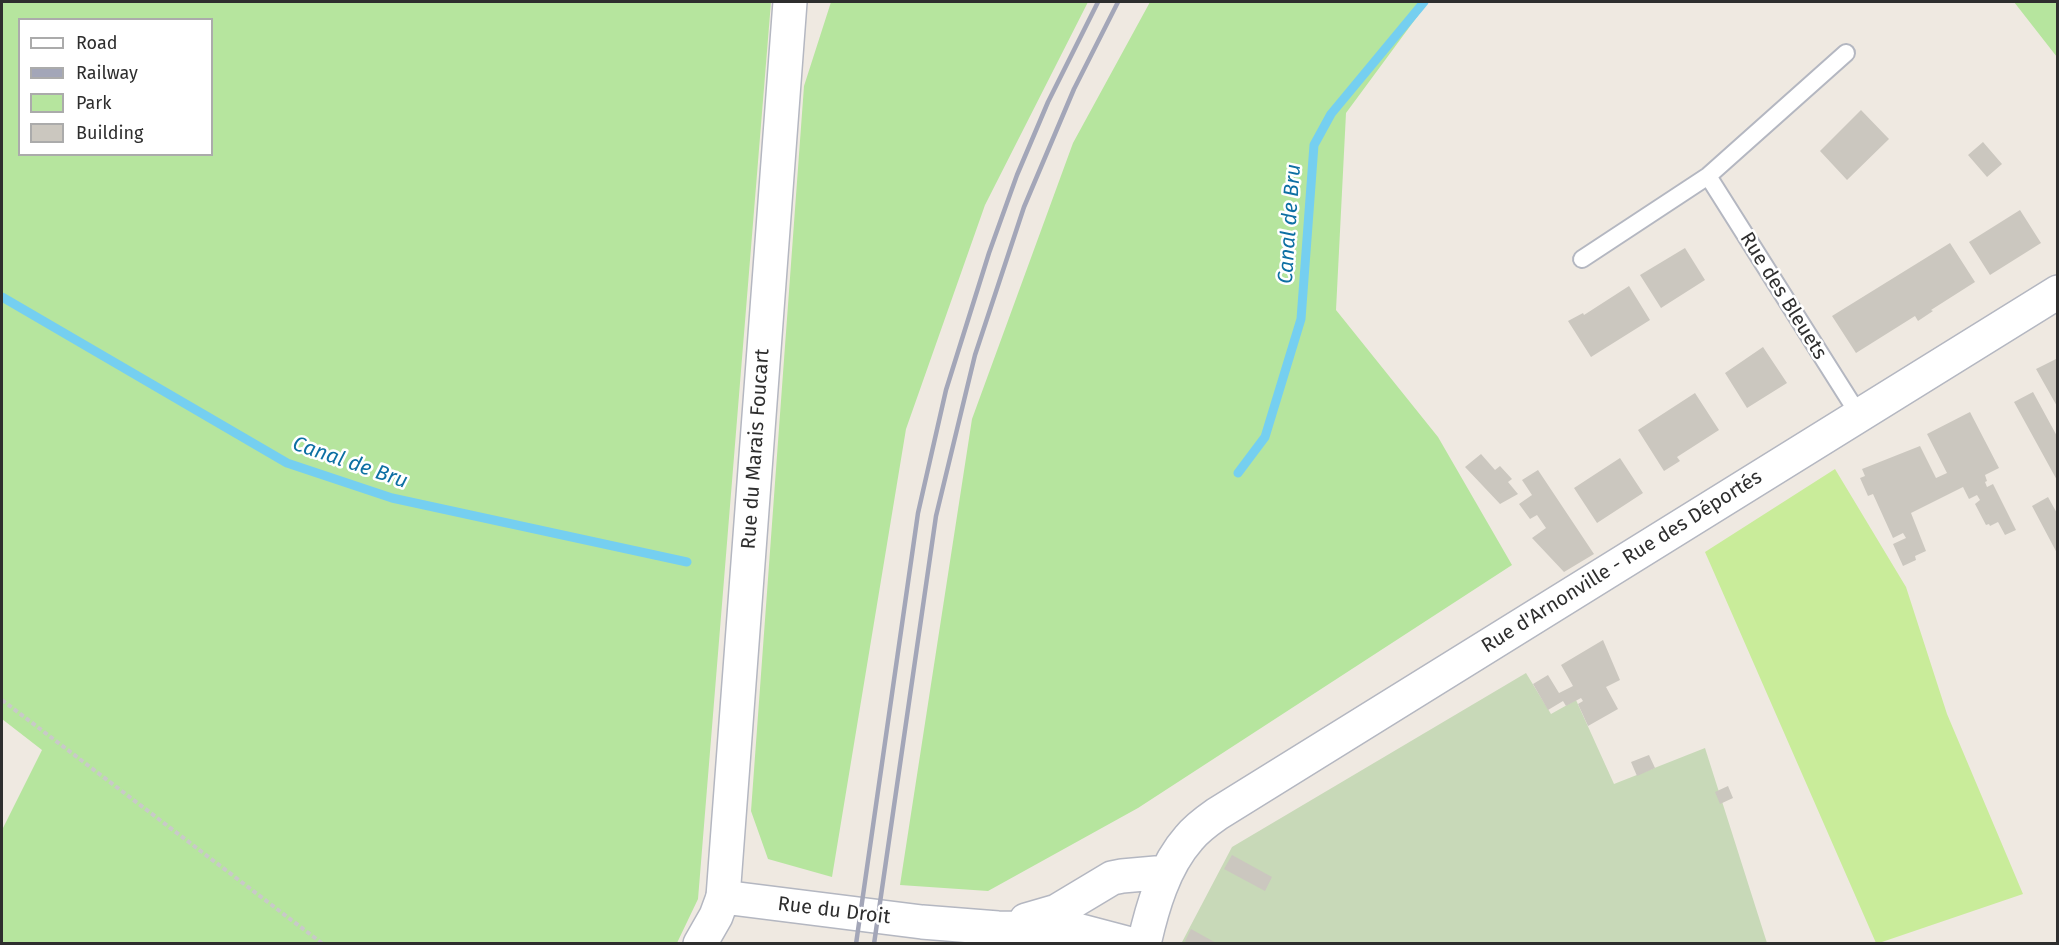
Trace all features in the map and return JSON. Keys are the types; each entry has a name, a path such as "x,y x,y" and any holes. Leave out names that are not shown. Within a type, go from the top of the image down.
{"street":[{"name":"Rue du Marais Foucart","path":"723,897 790,2"},
{"name":"Rue d'Arnonville - Rue des Déportés","path":"1144,944 1151,916 1173,860 1190,836 1217,814 2058,292"},
{"name":"Rue du Droit","path":"996,936 1057,911 1112,878 1167,872"},
{"name":"Rue du Droit","path":"723,897 922,922 996,936 1073,929 1130,944"},
{"path":"700,944 716,916 723,897"}],"lane":[{"path":"1582,259 1708,176 1846,53"},
{"name":"Rue des Bleuets","path":"1708,176 1859,415"}],"path":[{"path":"2,700 323,944"}],"green space":[{"path":"2,2 771,2 698,899 677,943 2,943 2,830 42,750 2,719"},
{"path":"831,2 1088,2 985,205 906,429 832,877 768,859 751,811 804,86"},
{"path":"1150,2 1428,2 1346,113 1336,310 1438,437 1512,565 1138,808 988,891 900,885 972,419 1073,143"},
{"path":"2014,2 2057,2 2057,57"},
{"path":"1835,469 1906,587 1947,714 2023,894 1879,943 1876,943 1705,552"},
{"path":"1526,673 1551,714 1576,700 1614,784 1705,748 1767,943 1181,944 1232,847"}],"building":[{"path":"1861,110 1889,139 1847,180 1820,151"},
{"path":"1983,142 2002,164 1987,177 1968,155"},
{"path":"2020,210 2041,243 1990,275 1969,242"},
{"path":"1950,243 1975,282 1918,321 1915,316 1856,353 1832,316"},
{"path":"1685,248 1705,280 1661,308 1640,275"},
{"path":"1629,286 1650,320 1591,357 1568,321 1583,313 1584,315"},
{"path":"1763,347 1787,383 1747,408 1725,373"},
{"path":"2058,358 2058,408 2036,369"},
{"path":"2033,392 2058,438 2058,482 2014,402"},
{"path":"1695,393 1719,430 1677,457 1680,461 1664,471 1638,430"},
{"path":"1970,412 1999,468 1985,475 1987,481 1985,482 1987,487 1993,484 2016,530 2005,535 1998,522 1990,526 1986,525 1975,504 1980,500 1977,495 1969,499 1963,487 1911,513 1926,551 1915,556 1916,560 1903,566 1893,544 1906,538 1903,533 1893,538 1873,494 1868,496 1860,478 1865,476 1862,469 1920,446 1936,478 1947,473 1927,434"},
{"path":"1481,454 1495,470 1500,466 1512,479 1508,482 1518,494 1500,504 1465,467"},
{"path":"1620,458 1643,493 1597,523 1574,488"},
{"path":"1538,470 1594,554 1564,572 1532,538 1546,528 1537,515 1530,519 1519,504 1532,495 1522,480"},
{"path":"2048,497 2058,515 2058,555 2032,506"},
{"path":"1603,640 1620,680 1606,687 1618,709 1588,726 1578,704 1583,701 1581,698 1566,706 1563,701 1548,710 1533,684 1548,675 1559,693 1573,686 1561,665"},
{"path":"1649,755 1655,768 1637,776 1631,762"},
{"path":"1728,786 1733,798 1720,804 1715,792"},
{"path":"1232,855 1272,877 1265,891 1224,869"},
{"path":"1191,929 1218,944 1188,944 1185,941"}],"waterway":[{"name":"Canal de Bru","path":"1238,473 1265,437 1301,319 1314,145 1331,114 1424,2"},
{"name":"Canal de Bru","path":"2,297 287,463 392,498 687,562"}],"railway":[{"path":"856,944 918,513 946,390 989,253 1017,175 1048,102 1098,2"},
{"path":"874,944 936,516 975,355 1024,207 1074,89 1118,2"}]}
